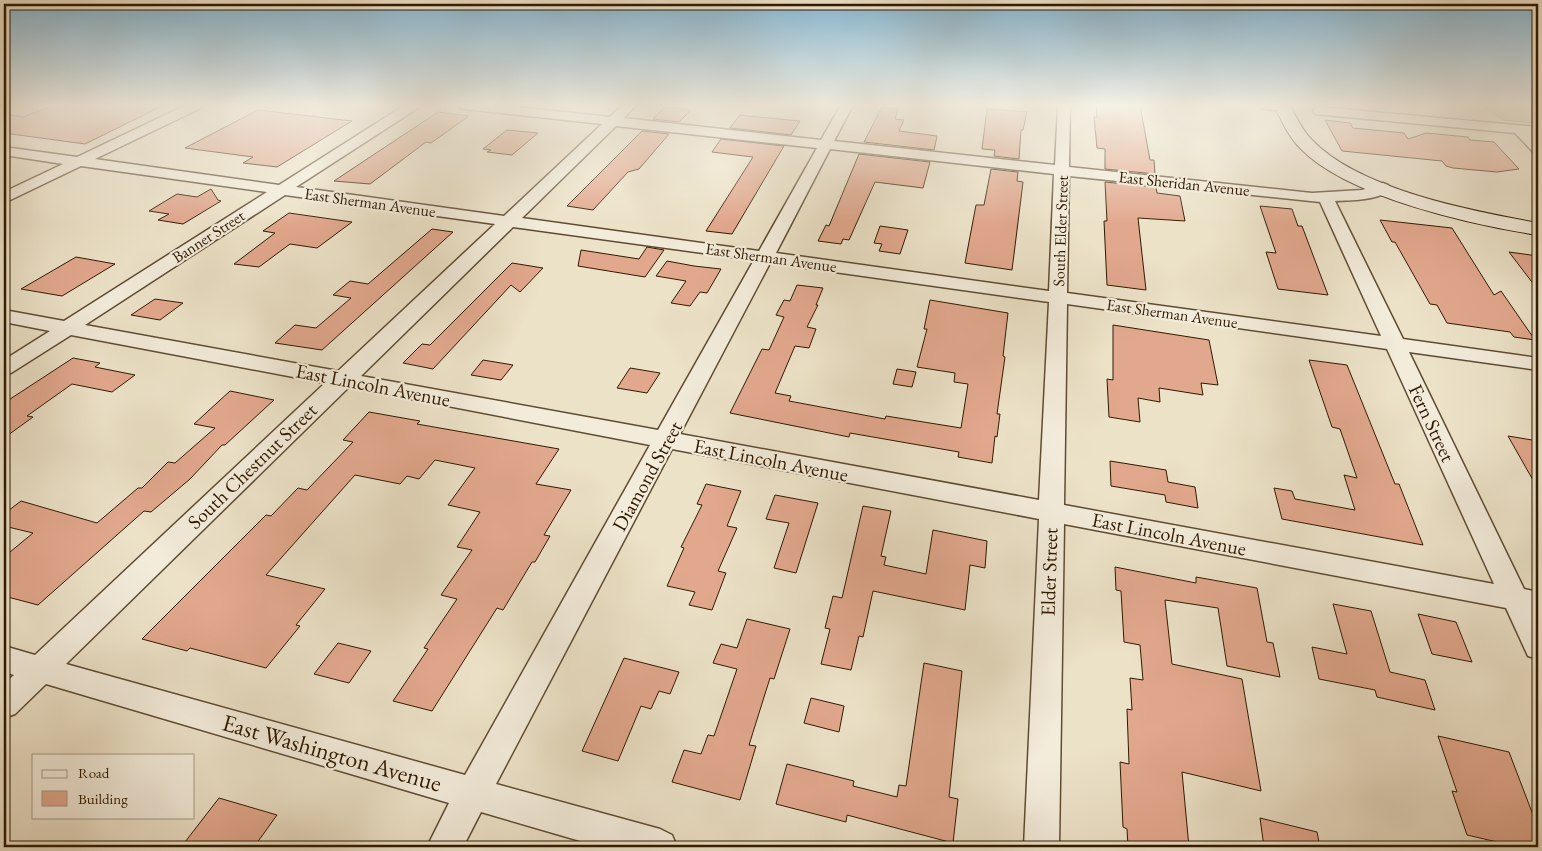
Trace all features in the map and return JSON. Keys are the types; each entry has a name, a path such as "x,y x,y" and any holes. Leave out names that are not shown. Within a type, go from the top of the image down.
{"street":[{"path":"4,198 114,145"},
{"name":"Banner Street","path":"4,368 351,145"},
{"name":"South Chestnut Street","path":"4,704 589,145"},
{"name":"Diamond Street","path":"444,847 826,145"},
{"name":"East Sheridan Avenue","path":"833,145 1326,198 1364,196 1383,188"},
{"name":"South Elder Street","path":"1058,297 1063,145"},
{"path":"1307,145 1344,171 1383,188 1448,210 1538,229"},
{"name":"East Sherman Avenue","path":"4,151 1538,364"},
{"name":"Fern Street","path":"1326,198 1395,344 1527,601 1538,647"},
{"name":"Elder Street","path":"1041,847 1058,297"},
{"name":"East Lincoln Avenue","path":"4,316 1527,601"},
{"name":"East Washington Avenue","path":"4,659 660,847"}],"building":[{"path":"191,145 313,145 277,167 243,163 253,157 185,148"},
{"path":"389,145 422,145 370,184 334,181"},
{"path":"488,145 524,145 512,155 487,152 491,150 483,149"},
{"path":"628,145 660,145 639,169 628,172 593,210 567,206"},
{"path":"717,145 784,146 732,234 706,231 753,157 712,152"},
{"path":"888,145 935,145 934,150"},
{"path":"983,145 1020,145 1019,159 994,156 995,150 982,149"},
{"path":"1097,145 1147,145 1150,160 1154,160 1155,174 1105,169 1105,149 1097,148"},
{"path":"1339,145 1497,145 1519,169 1497,172 1453,168 1446,166 1442,161 1342,151"},
{"path":"859,154 930,162 923,188 875,182 849,240 843,239 841,244 818,241 826,225 829,226"},
{"path":"991,169 1018,172 1017,181 1023,182 1012,270 965,263 976,205 984,205"},
{"path":"1105,182 1156,187 1157,193 1180,196 1185,221 1138,218 1146,290 1107,285 1104,221 1107,221"},
{"path":"211,189 218,200 221,201 183,224 158,220 169,214 149,211 177,194 197,197"},
{"path":"1260,206 1292,209 1298,226 1302,226 1328,295 1278,289 1266,252 1276,253"},
{"path":"289,213 352,222 317,248 290,244 259,267 234,264 275,233 263,231"},
{"path":"1380,220 1452,228 1494,295 1501,291 1535,340 1514,337 1510,332 1447,323 1437,305 1430,304 1395,242 1392,242"},
{"path":"880,226 908,230 900,254 879,251 882,244 874,243"},
{"path":"432,229 453,232 322,350 275,343 295,325 316,328 351,298 333,295 350,281 368,284"},
{"path":"647,247 664,250 645,277 578,266 581,250 639,259"},
{"path":"1509,252 1538,256 1538,290"},
{"path":"76,257 115,264 62,296 21,289"},
{"path":"667,261 721,269 707,293 700,292 690,306 671,303 686,281 656,276"},
{"path":"512,263 543,268 520,292 511,285 433,369 403,363 422,344 430,345"},
{"path":"797,285 823,288 816,305 818,305 807,327 816,329 809,348 795,346 775,393 791,396 789,401 885,419 886,416 961,428 968,384 954,382 955,373 917,367 927,329 924,329 930,300 1008,313 1003,356 1005,357 997,414 1000,414 992,463 958,457 959,452 850,433 849,437 730,413 762,349 769,350 784,317 776,315 784,300 790,301"},
{"path":"155,299 183,303 160,320 131,315"},
{"path":"1113,325 1209,340 1218,385 1201,383 1203,395 1159,388 1160,402 1138,398 1140,422 1109,417 1107,379 1113,380"},
{"path":"73,358 100,363 95,367 135,375 112,392 72,384 27,416 33,417 4,438 4,403"},
{"path":"483,360 513,365 501,380 471,375"},
{"path":"1309,360 1347,365 1395,484 1399,484 1423,545 1282,519 1274,488 1292,491 1295,499 1355,510 1344,475 1357,478 1340,429 1332,427"},
{"path":"630,368 660,373 647,393 617,388"},
{"path":"897,369 916,372 912,387 893,384"},
{"path":"230,391 274,400 225,445 222,445 190,479 151,512 144,511 38,605 4,596 4,557 33,533 4,526 4,514 21,501 97,523 138,488 142,488 168,462 175,463 215,428 194,424"},
{"path":"369,412 420,421 417,424 559,449 536,484 571,490 544,535 550,536 535,562 532,562 503,610 497,608 432,711 393,701 428,649 424,648 457,599 441,595 472,550 457,547 480,512 448,505 475,468 435,460 419,479 407,476 400,484 355,475 266,575 325,589 296,625 300,626 266,668 190,648 187,651 142,639 266,515 271,516 298,488 307,490 353,442 343,440"},
{"path":"1508,436 1538,441 1538,489"},
{"path":"1110,461 1166,470 1168,482 1195,487 1198,508 1166,502 1165,495 1111,486"},
{"path":"706,484 741,491 727,526 737,528 718,571 726,573 712,610 689,605 695,592 667,586 684,548 681,547 702,505 697,504"},
{"path":"775,495 818,503 796,573 774,568 789,523 766,519"},
{"path":"863,506 891,511 881,556 886,557 884,565 926,574 933,530 987,541 985,568 970,565 965,610 873,591 863,637 859,636 851,670 821,664 830,629 825,628 833,596 842,598"},
{"path":"1115,567 1196,583 1196,577 1257,588 1267,642 1273,643 1280,677 1227,666 1218,608 1165,600 1172,664 1242,679 1261,791 1182,772 1189,847 1128,847 1127,829 1123,827 1120,762 1129,764 1127,709 1132,710 1130,678 1143,680 1140,645 1124,642 1121,591 1116,590"},
{"path":"1333,604 1371,611 1390,672 1425,680 1435,710 1377,697 1375,690 1319,679 1312,647 1347,654"},
{"path":"1418,614 1456,622 1472,662 1432,654"},
{"path":"747,619 790,629 774,679 770,678 749,745 756,746 740,800 672,782 684,750 701,754 708,735 714,736 737,669 713,663 721,644 737,648"},
{"path":"338,643 371,651 349,683 314,674"},
{"path":"624,658 679,672 670,694 659,691 651,709 641,706 618,761 582,751"},
{"path":"924,663 962,671 949,797 958,799 953,843 847,815 846,822 776,804 787,764 854,781 853,786 897,797 899,785 906,786"},
{"path":"811,698 844,706 839,732 804,723"},
{"path":"1438,736 1509,752 1538,828 1538,847 1519,847 1467,835 1452,791 1457,792"},
{"path":"219,798 277,815 254,847 201,847 185,842"},
{"path":"1260,818 1317,832 1320,847 1264,847"}]}
